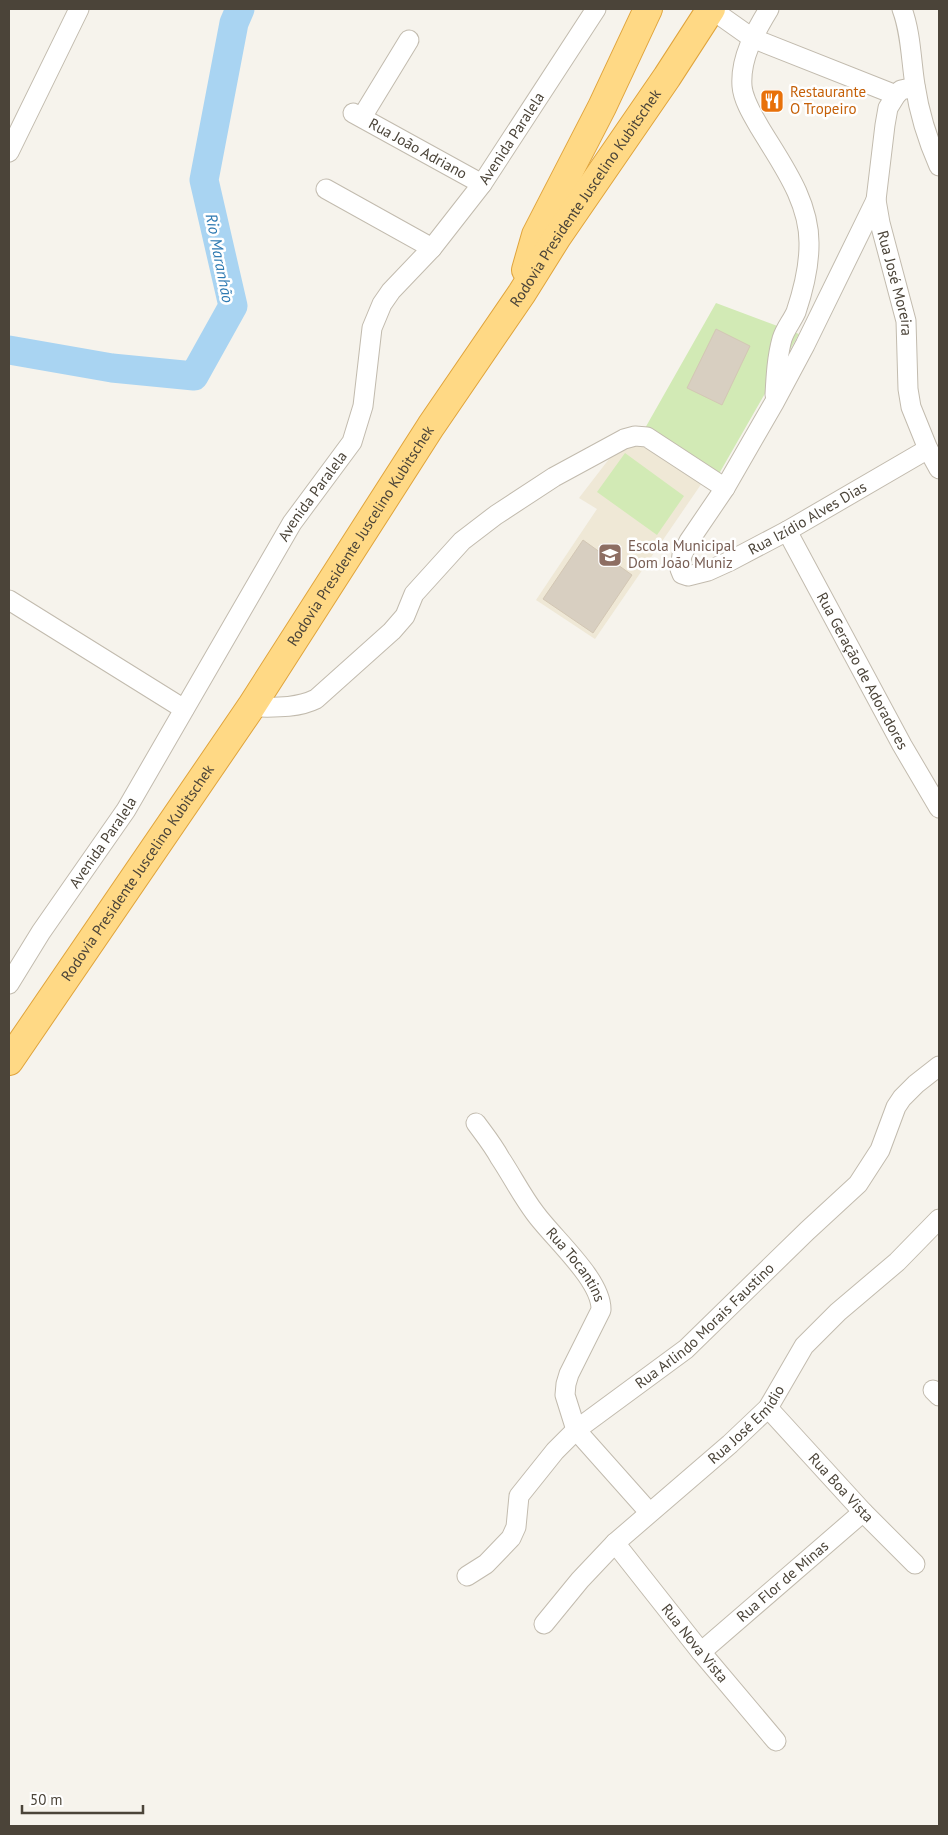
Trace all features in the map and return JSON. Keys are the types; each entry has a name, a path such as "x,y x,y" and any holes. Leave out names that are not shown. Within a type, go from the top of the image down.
{"highway":[{"path":"522,293 536,235 602,107 648,9"},
{"name":"Rodovia Presidente Juscelino Kubitschek","path":"9,1060 251,707 431,426 662,85 711,9"}],"street":[{"path":"9,152 79,9"},
{"name":"Avenida Paralela","path":"9,984 42,932 126,810 292,522 352,442 363,406 370,341 377,313 391,291 432,248 482,184 596,9"},
{"path":"711,9 752,38 896,94 915,87"},
{"path":"769,9 752,38 744,64 743,92 754,118 792,182 804,212 809,245 806,277 795,313 783,336 778,355 774,403"},
{"path":"902,9 907,22 915,87 924,123 939,166"},
{"name":"Rua João Adriano","path":"409,40 357,115 482,184"},
{"name":"Rua José Moreira","path":"896,94 886,116 876,200 880,223 906,321 910,400 928,449 939,469"},
{"path":"326,189 432,248"},
{"path":"251,707 288,706 316,699 392,631 405,616 414,594 462,541 496,515 554,477 624,439 635,436 647,437 724,488 774,403 805,345 876,200"},
{"name":"Rua Izídio Alves Dias","path":"724,488 682,555 679,564 682,574 688,576 708,571 786,531 928,449"},
{"name":"Rua Geração de Adoradores","path":"786,531 902,745 939,808"},
{"path":"9,600 184,709"},
{"name":"Rua Arlindo Morais Faustino","path":"467,1576 486,1564 511,1538 516,1527 519,1496 555,1451 576,1430 686,1349 807,1230 858,1184 880,1150 896,1107 902,1098 939,1066"},
{"name":"Rua Tocantins","path":"476,1123 499,1155 520,1192 592,1282 600,1296 600,1314 575,1361 566,1384 567,1404 576,1430 649,1512"},
{"name":"Rua José Emídio","path":"544,1624 580,1580 615,1543 730,1444 768,1408 804,1346 832,1317 897,1262 939,1219"},
{"name":"Rua Boa Vista","path":"768,1408 863,1512 915,1564"},
{"name":"Rua Flor de Minas","path":"701,1652 863,1512"},
{"name":"Rua Nova Vista","path":"615,1543 701,1652 776,1741"}],"shaded area":[{"name":"Escola Municipal Dom João Muniz","path":"644,439 704,480 595,639 536,600 597,509 579,498 619,446"}],"green space":[{"path":"716,303 799,334 716,479 644,430"},
{"path":"625,453 684,496 657,535 597,492"}],"building":[{"path":"716,329 750,346 722,405 687,388"},
{"path":"583,540 632,575 593,633 543,599"}],"waterway":[{"name":"Rio Maranhão","path":"9,350 112,368 194,376 233,306 204,180 234,23 240,9"}],"place":[{"name":"Restaurante O Tropeiro","path":"772,101"},
{"name":"Escola Municipal Dom João Muniz","path":"610,555"}]}
